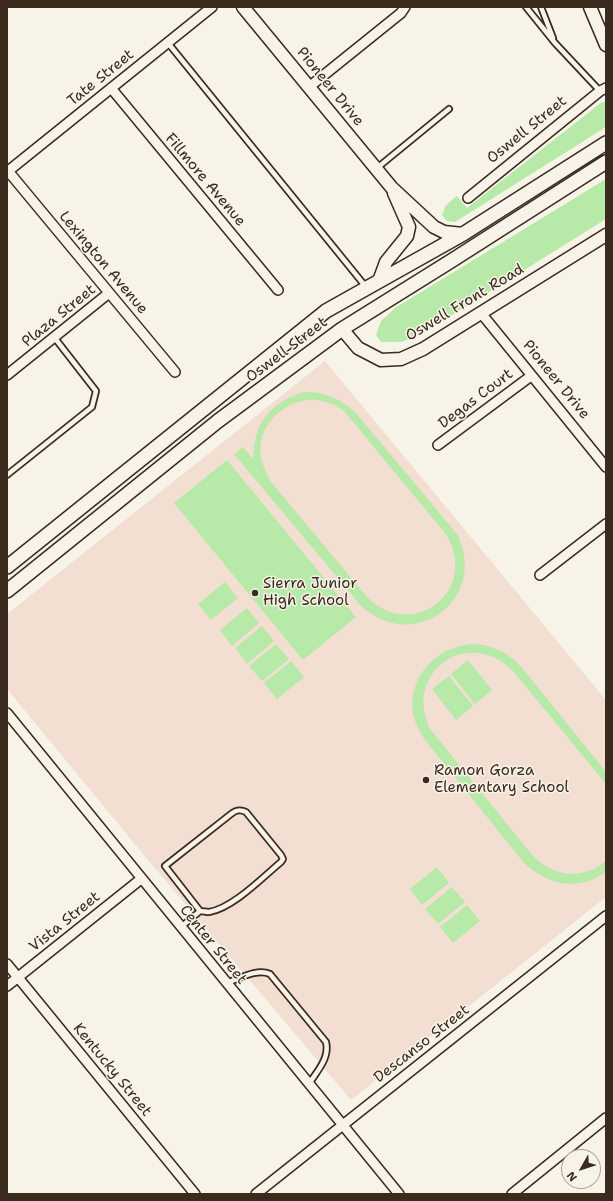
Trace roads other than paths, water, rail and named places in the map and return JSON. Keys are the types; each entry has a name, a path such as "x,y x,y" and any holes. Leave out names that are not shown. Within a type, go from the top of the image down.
{"main road":[{"name":"Oswell Street","path":"7,567 326,311 463,234 606,143"},
{"name":"Oswell Street","path":"7,591 218,422 342,329 606,162"}],"street":[{"name":"Tate Street","path":"8,171 212,7"},
{"name":"Pioneer Drive","path":"243,7 392,188 434,227 444,232 463,234"},
{"path":"309,87 401,13 405,7"},
{"path":"590,7 606,45"},
{"name":"Fillmore Avenue","path":"111,88 278,290"},
{"name":"Oswell Street","path":"468,198 603,89"},
{"name":"Lexington Avenue","path":"8,171 175,372"},
{"name":"Pioneer Drive","path":"379,281 386,262 407,236 409,227 392,188"},
{"name":"Oswell Front Road","path":"342,329 358,348 381,360 401,359 423,349 606,235"},
{"name":"Plaza Street","path":"7,375 109,293"},
{"name":"Pioneer Drive","path":"481,313 606,467"},
{"name":"Degas Court","path":"438,445 531,376"},
{"path":"540,575 606,524"},
{"name":"Center Street","path":"7,713 399,1194"},
{"name":"Vista Street","path":"7,986 141,879"},
{"name":"Descanso Street","path":"256,1194 606,916"},
{"name":"Kentucky Street","path":"7,964 195,1194"},
{"path":"512,1194 606,1118"}],"lane":[{"path":"526,7 555,43 603,89"},
{"path":"541,7 555,43"},
{"path":"168,43 367,288"},
{"path":"376,169 449,109"},
{"path":"7,475 92,407 96,391 54,337"},
{"path":"181,927 200,911 209,912 226,905 244,893 282,862 283,859 281,855 246,812 241,810 236,811 165,866 200,911"},
{"path":"226,983 258,972 270,974 326,1042 328,1050 326,1057 309,1084"}],"place":[{"name":"Sierra Junior High School","path":"255,593"},
{"name":"Ramon Gorza Elementary School","path":"426,780"}]}
